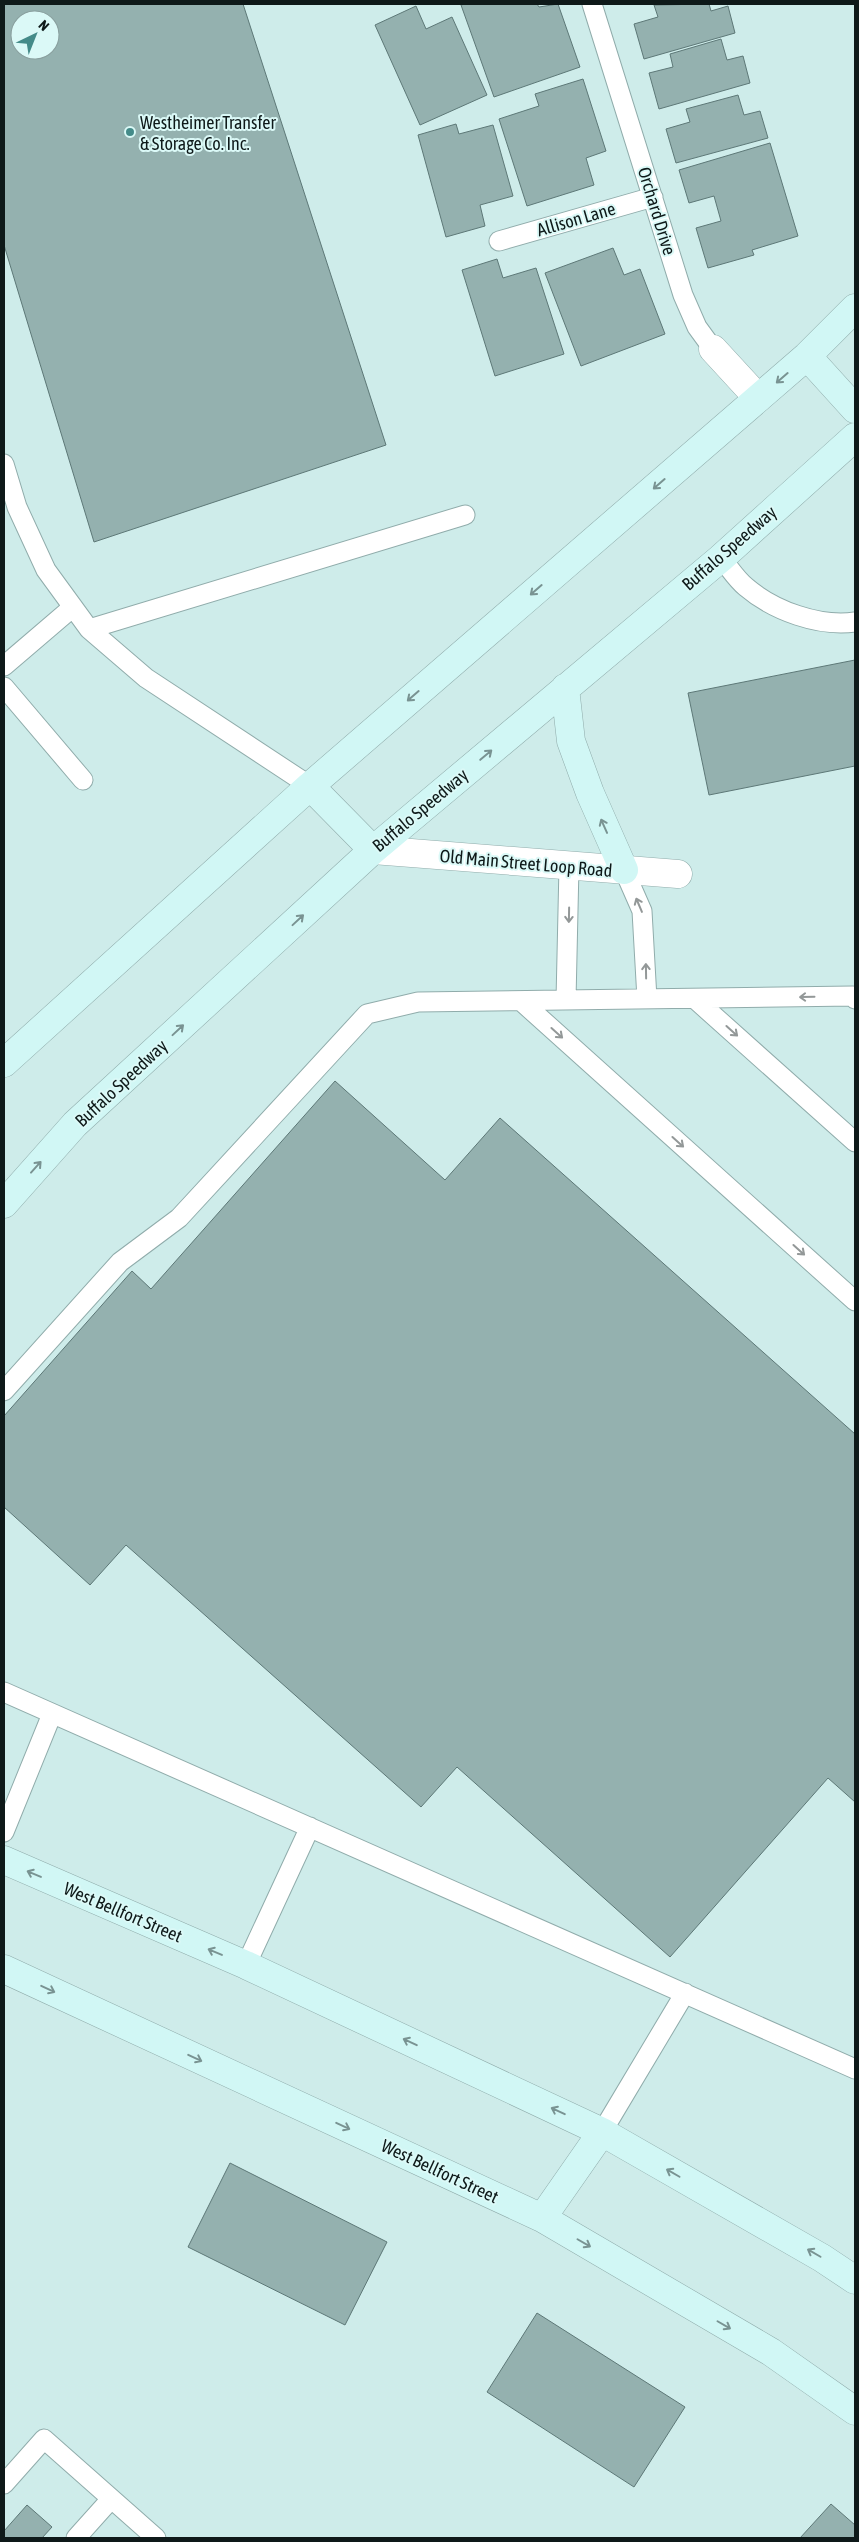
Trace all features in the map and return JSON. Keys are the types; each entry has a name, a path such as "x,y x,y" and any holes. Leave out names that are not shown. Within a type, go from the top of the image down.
{"main road":[{"path":"4,1063 310,786 807,356 855,308"},
{"path":"807,356 855,409"},
{"name":"Buffalo Speedway","path":"4,1204 75,1124 373,850 720,558 855,437"},
{"path":"565,688 571,741 590,793 624,870"},
{"path":"310,786 373,850"},
{"name":"West Bellfort Street","path":"4,1860 246,1965 602,2132 822,2258 855,2280"},
{"name":"West Bellfort Street","path":"4,1969 542,2218 771,2352 855,2411"},
{"path":"542,2218 602,2132"}],"street":[{"name":"Orchard Drive","path":"713,349 758,398"},
{"name":"Old Main Street Loop Road","path":"373,850 678,874"}],"lane":[{"name":"Orchard Drive","path":"592,4 683,295 697,327 713,349"},
{"name":"Allison Lane","path":"498,241 653,197"},
{"path":"4,464 17,507 46,570 88,629 146,678 310,786"},
{"path":"88,629 465,515"},
{"path":"720,558 745,587 766,601 802,616 838,624 855,622"},
{"path":"4,666 73,607"},
{"path":"4,687 83,780"},
{"path":"566,1000 570,866"},
{"path":"624,870 642,911 646,999"},
{"path":"4,1391 120,1262 178,1218 367,1014 418,1002 853,996 855,998"},
{"path":"695,999 855,1142"},
{"path":"521,1001 855,1301"},
{"path":"4,1692 855,2069"},
{"path":"4,1832 52,1714"},
{"path":"246,1965 310,1828"},
{"path":"602,2132 685,1993"},
{"path":"4,2484 44,2438 156,2538"},
{"path":"76,2538 112,2498"}],"building":[{"path":"4,4 243,4 386,445 94,542 4,245"},
{"path":"537,4 539,7 558,4 580,67 494,97 461,5"},
{"path":"709,4 711,11 728,6 735,33 644,59 634,24 658,17 654,5"},
{"path":"416,6 426,29 452,17 487,95 420,125 375,25"},
{"path":"721,39 727,60 743,56 750,83 659,109 649,73 673,67 670,54"},
{"path":"583,79 606,151 586,158 594,185 527,206 499,119 539,106 535,94"},
{"path":"738,95 744,115 760,111 768,138 676,163 666,129 690,122 686,109"},
{"path":"456,124 459,134 493,125 513,196 480,205 485,226 446,237 418,135"},
{"path":"770,143 798,236 752,250 754,255 708,268 696,228 721,221 714,196 689,203 679,170"},
{"path":"613,248 624,275 640,269 665,334 581,366 545,273"},
{"path":"497,259 503,278 536,268 564,354 495,376 462,270"},
{"path":"855,660 855,766 709,795 688,693"},
{"path":"335,1081 445,1180 500,1118 855,1434 855,1802 828,1778 670,1957 457,1767 421,1807 126,1545 90,1585 4,1507 4,1416 132,1271 151,1289"},
{"path":"230,2163 387,2242 345,2325 188,2247"},
{"path":"537,2313 685,2407 634,2487 487,2392"},
{"path":"831,2504 855,2525 855,2538 800,2538"},
{"path":"27,2505 52,2527 42,2538 4,2538 4,2531"}],"place":[{"name":"Westheimer Transfer & Storage Co. Inc.","path":"130,132"}]}
